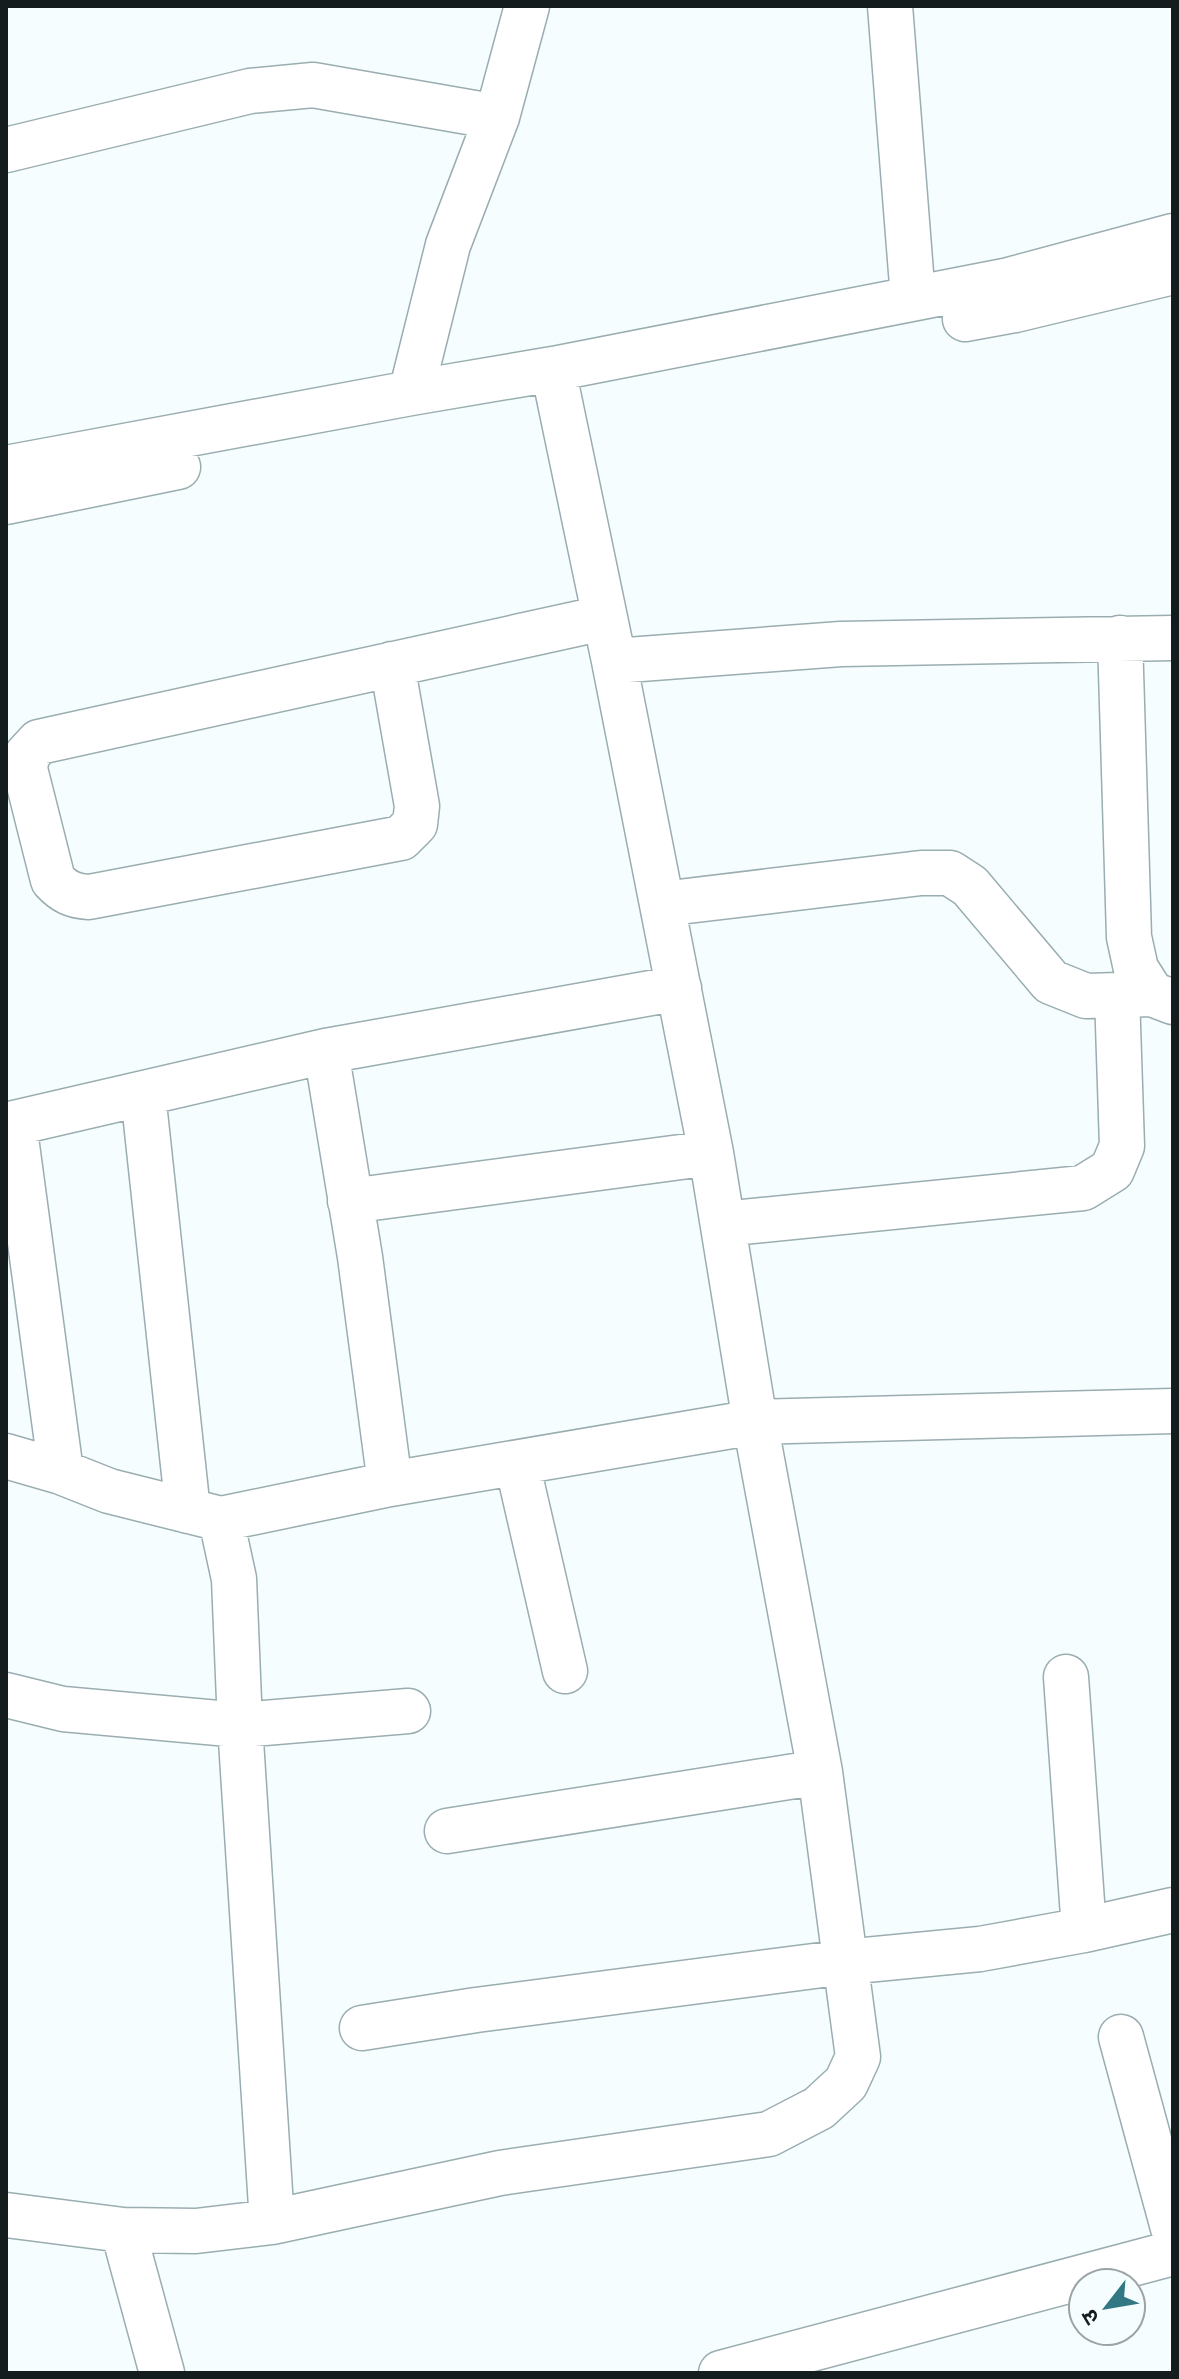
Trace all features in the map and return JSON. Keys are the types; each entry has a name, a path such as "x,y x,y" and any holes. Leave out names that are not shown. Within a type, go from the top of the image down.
{"street":[{"path":"890,6 913,298"},
{"path":"411,393 448,245 497,117 524,19"},
{"path":"6,150 250,91 313,85 497,117"},
{"path":"6,502 555,384 913,298 1009,280 1173,236"},
{"path":"6,468 411,393 555,384 1015,310 1173,272"},
{"path":"7,2205 123,2230 196,2231 272,2222 500,2173 769,2134 819,2108 846,2083 858,2057 820,1772 755,1422 711,1153 614,661 555,384"},
{"path":"392,664 417,806 415,824 401,838 89,897 62,890 53,880 25,769 27,755 39,742 392,664 603,618"},
{"path":"723,1224 1083,1188 1112,1170 1122,1146 1148,997 1136,969 1129,937 1120,638"},
{"path":"614,661 841,644 1173,638"},
{"path":"662,904 921,873 950,873 970,886 1051,982 1086,996 1148,997"},
{"path":"61,1472 10,1124 326,1051 679,988"},
{"path":"326,1051 360,1257 390,1484"},
{"path":"143,1094 204,1515 234,1579 240,1725 272,2222"},
{"path":"350,1201 711,1153"},
{"path":"6,1456 61,1472 109,1491 204,1515 755,1422 1173,1411"},
{"path":"517,1463 565,1671"},
{"path":"1066,1677 1084,1930"},
{"path":"6,1695 63,1709 240,1725 408,1711"},
{"path":"447,1831 820,1772"},
{"path":"362,2028 476,2010 845,1962 980,1949 1173,1910"},
{"path":"1121,2037 1173,2228"},
{"path":"123,2230 162,2373"},
{"path":"721,2373 1173,2253"}]}
